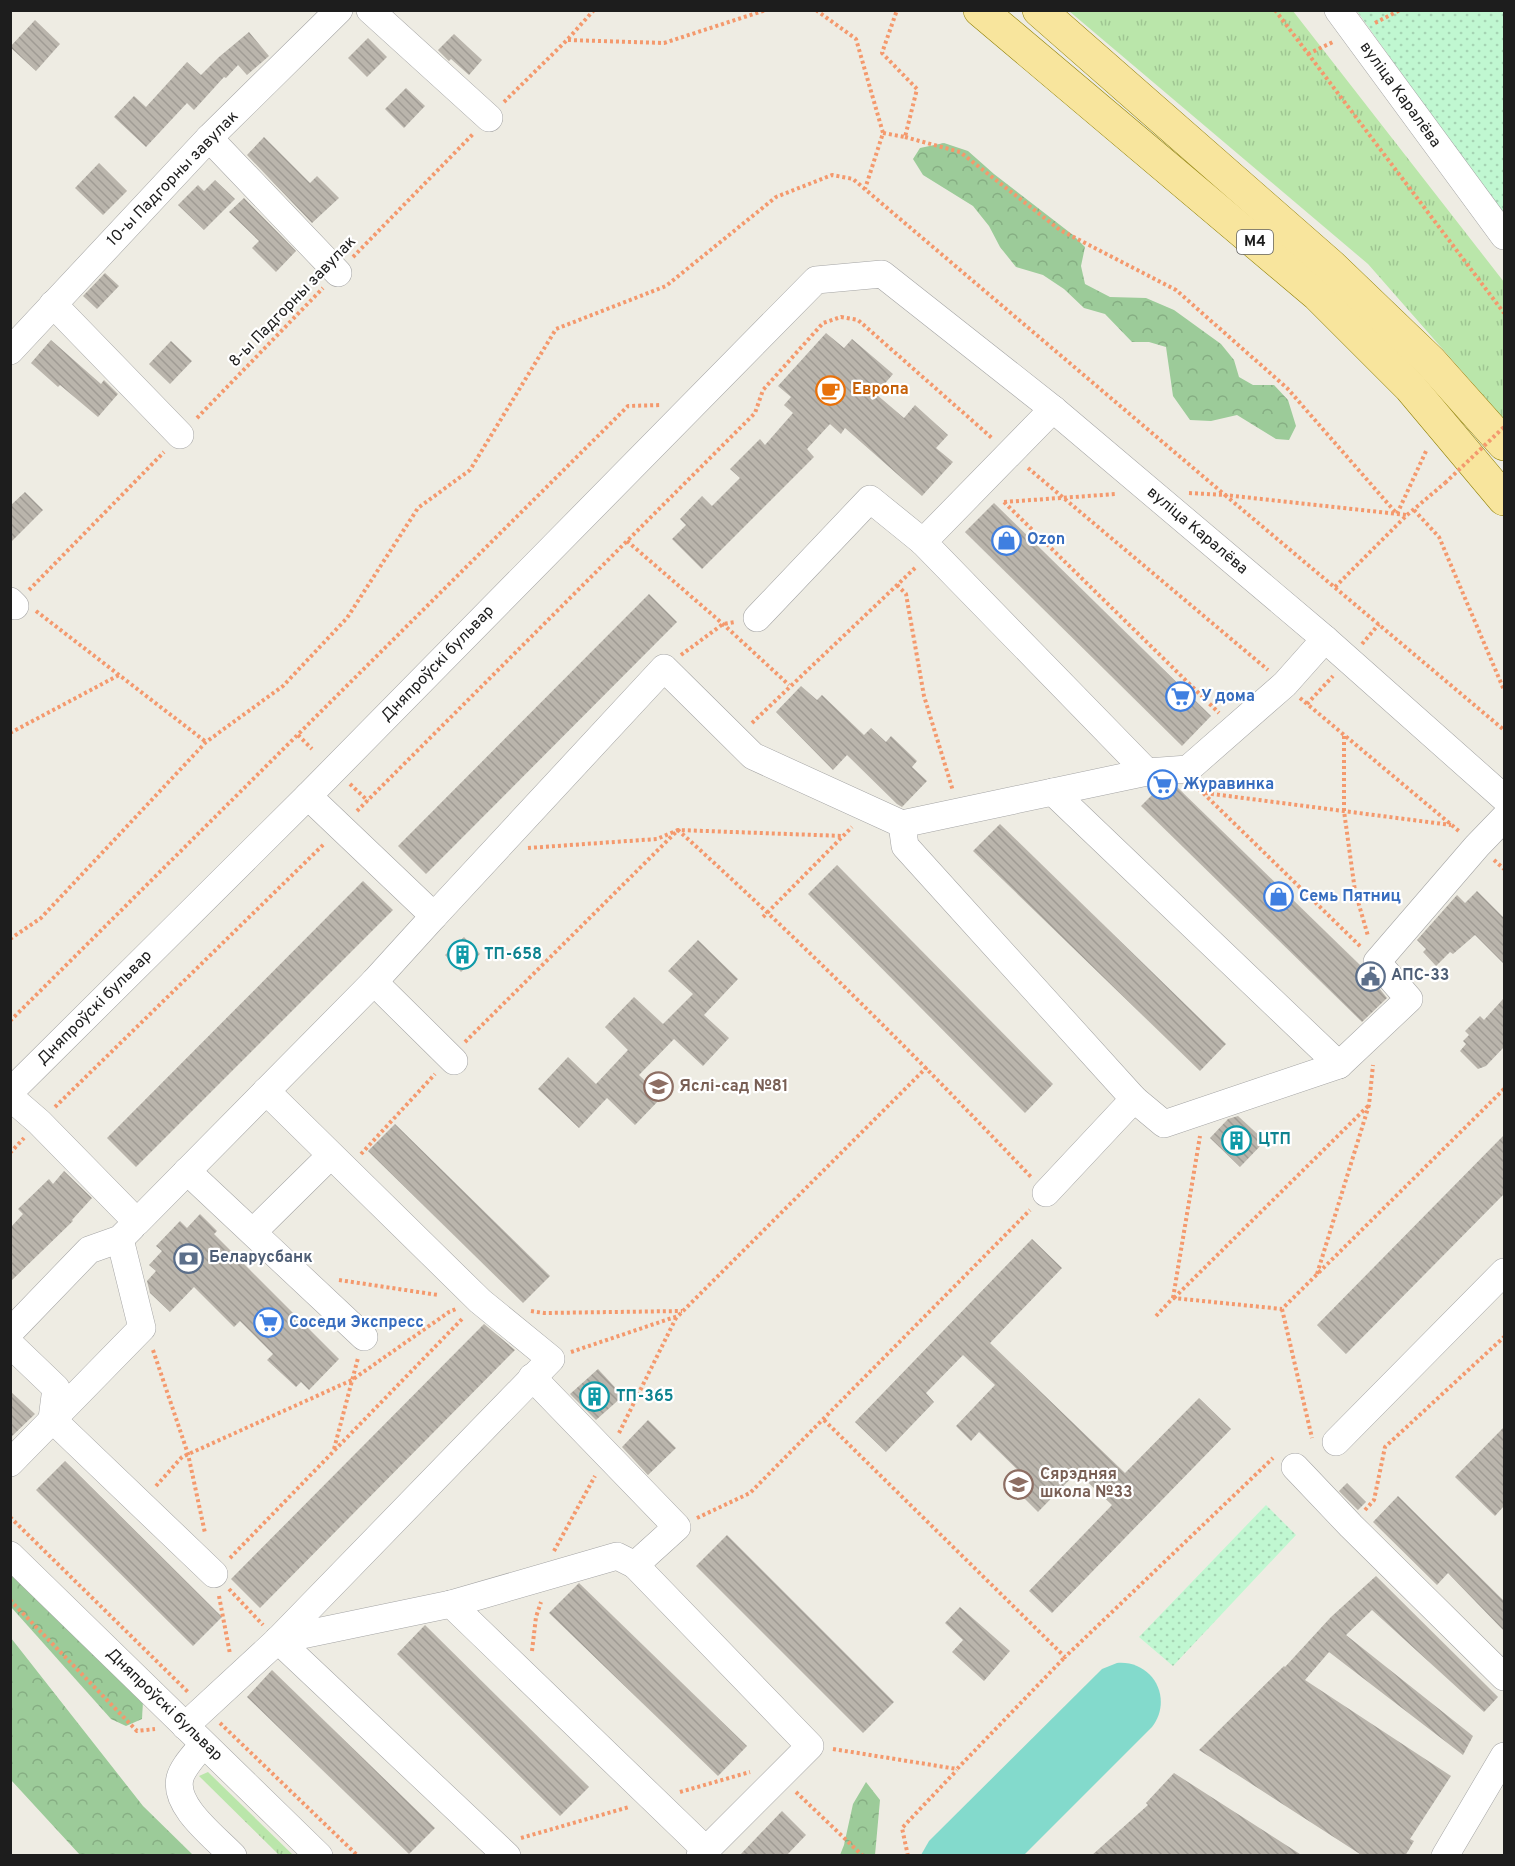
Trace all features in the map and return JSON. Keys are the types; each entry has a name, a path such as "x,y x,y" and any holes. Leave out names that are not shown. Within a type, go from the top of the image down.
{"main road":[{"name":"М4","path":"980,10 1318,295 1410,387 1504,499"},
{"name":"М4","path":"1040,10 1331,266 1431,362 1504,444"}],"street":[{"name":"10-ы Падгорны завулак","path":"10,351 209,138 339,10"},
{"path":"370,10 489,118"},
{"name":"вуліца Каралёва","path":"1338,10 1504,236"},
{"path":"209,138 338,273"},
{"name":"вуліца Каралёва","path":"882,274 1053,409 1324,639 1504,798"},
{"name":"Дняпроўскі бульвар","path":"10,1092 308,796 816,280 882,274"},
{"path":"53,304 180,435"},
{"path":"927,547 983,481 1053,409"},
{"path":"757,618 870,499 927,547 1147,772"},
{"path":"10,1332 89,1250 128,1231 188,1171 374,982 664,668 753,756 902,824 1147,772 1188,769 1285,684 1324,639"},
{"path":"1053,792 1339,1065"},
{"path":"308,796 434,916"},
{"path":"902,824 906,846 1134,1100 1164,1124 1339,1065 1409,999 1377,962 1504,818"},
{"path":"374,982 452,1059"},
{"path":"266,1091 480,1301 542,1368 608,1455 677,1527 635,1565"},
{"path":"10,1097 39,1122 128,1231 142,1328 10,1462"},
{"path":"1046,1193 1134,1100"},
{"path":"253,1232 338,1163"},
{"path":"188,1171 364,1337"},
{"path":"1324,1441 1504,1272"},
{"path":"10,1344 56,1388 52,1419"},
{"path":"232,1856 186,1807 179,1791 180,1777 198,1726 235,1681 278,1640 542,1368"},
{"path":"52,1419 214,1574"},
{"path":"1295,1467 1351,1526 1504,1677"},
{"name":"Дняпроўскі бульвар","path":"10,1555 198,1726 319,1856"},
{"path":"278,1640 451,1604 616,1556 635,1565 810,1746 703,1853 451,1604"},
{"path":"278,1640 498,1853"},
{"path":"1445,1856 1504,1756"}],"path":[{"name":"8-ы Падгорны завулак","path":"15,602 594,10"},
{"path":"567,40 664,43 766,10"},
{"path":"816,10 856,39 883,133 865,189"},
{"path":"897,10 882,53 917,89 905,137"},
{"path":"1275,10 1504,312"},
{"path":"1375,23 1400,10"},
{"path":"1308,54 1336,41"},
{"path":"883,133 960,152 1060,230 1176,291 1287,388 1397,514"},
{"path":"10,939 41,918 206,742 283,686 347,618 418,508 470,470 556,329 666,286 776,197 832,175 853,179 1504,730"},
{"path":"10,1153 368,801 755,413 763,390 823,323 841,317 858,320 1064,499 1504,869"},
{"path":"10,1022 628,406 692,404"},
{"path":"1335,587 1407,515 1445,483 1504,427"},
{"path":"1397,514 1427,449"},
{"path":"983,481 1234,728"},
{"path":"1004,502 1064,499 1149,490 1225,495 1407,515"},
{"path":"1414,510 1439,537 1504,690"},
{"path":"627,542 723,624 789,685"},
{"path":"735,739 789,685 897,585 927,547"},
{"path":"897,585 906,594 924,696 960,812"},
{"path":"15,602 119,675 206,742"},
{"path":"664,668 723,624 757,618"},
{"path":"10,733 119,675"},
{"path":"298,735 312,749"},
{"path":"1344,735 1344,811 1355,891 1377,962"},
{"path":"1188,769 1198,787 1377,962"},
{"path":"343,777 368,801"},
{"path":"1204,793 1452,825"},
{"path":"763,917 870,809"},
{"path":"677,1527 750,1493 1046,1193 927,1067 768,912 678,830"},
{"path":"338,1163 452,1059 678,830"},
{"path":"495,850 657,839 678,830 843,836"},
{"path":"1317,1275 1370,1105 1376,1030"},
{"path":"528,1678 537,1617 555,1547 608,1455 678,1316 927,1067"},
{"path":"1173,1298 1282,1309 1504,1089"},
{"path":"1156,1316 1370,1105"},
{"path":"1173,1298 1204,1110"},
{"path":"141,1504 182,1457 352,1380 449,1312 480,1301"},
{"path":"214,1574 480,1301"},
{"path":"1282,1309 1324,1441"},
{"path":"542,1368 678,1316"},
{"path":"142,1328 156,1356 188,1454 235,1681"},
{"path":"333,1452 364,1337"},
{"path":"1351,1526 1374,1500 1385,1447 1504,1337"},
{"path":"824,1420 1065,1657"},
{"path":"908,1856 903,1828 1065,1657 1278,1452 1295,1467"},
{"path":"10,1517 198,1726 358,1856"},
{"path":"214,1574 278,1640"},
{"path":"10,1600 137,1731 198,1726"},
{"path":"810,1746 957,1769"},
{"path":"780,1776 863,1856"}],"green space":[{"path":"1069,11 1293,11 1504,282 1504,419 1368,264"},
{"path":"1357,11 1504,11 1504,218"},
{"path":"944,143 968,151 1085,247 1081,266 1085,284 1110,297 1146,298 1174,310 1221,344 1234,360 1239,377 1253,385 1274,385 1288,400 1296,426 1289,440 1276,439 1237,415 1211,421 1190,420 1173,396 1166,347 1149,342 1132,342 1105,314 1084,308 1064,289 1043,275 1016,267 973,206 923,175 913,159 920,148"},
{"path":"1266,1505 1296,1535 1173,1666 1139,1637"},
{"path":"10,1563 143,1701 142,1719 126,1726 111,1719 11,1607"},
{"path":"11,1638 143,1806 193,1855 80,1855 11,1780"},
{"path":"208,1772 293,1855 279,1855 199,1776"},
{"path":"866,1782 880,1800 875,1855 840,1855 853,1804"}],"shaded area":[{"path":"1117,1663 1140,1668 1156,1683 1161,1704 1158,1716 1152,1727 1024,1855 921,1855 929,1841 1102,1669"}],"building":[{"path":"35,20 60,44 36,71 10,47"},
{"path":"249,32 269,56 247,75 238,65 194,110 187,103 146,147 114,117 134,96 146,107 187,62 201,75"},
{"path":"454,34 482,60 469,75 438,50"},
{"path":"368,38 387,57 367,77 348,58"},
{"path":"406,88 425,106 404,128 385,109"},
{"path":"264,137 310,183 317,176 339,198 312,223 247,155"},
{"path":"99,163 127,191 103,215 75,188"},
{"path":"215,180 235,199 204,230 178,205 198,185 204,191"},
{"path":"244,198 296,251 276,272 252,248 259,241 229,212"},
{"path":"105,273 119,286 97,309 83,296"},
{"path":"826,333 844,348 852,339 893,374 876,394 904,418 915,405 948,435 936,448 953,462 922,496 845,428 841,434 830,424 807,449 814,457 702,569 672,539 686,525 680,519 702,496 712,506 740,478 730,469 760,439 765,445 793,413 784,405 791,397 778,386"},
{"path":"51,340 101,384 104,380 118,394 98,417 31,363"},
{"path":"171,341 192,361 170,384 149,364"},
{"path":"25,492 43,510 10,543 10,506"},
{"path":"994,503 1211,716 1182,746 965,532"},
{"path":"649,594 677,622 426,874 398,846"},
{"path":"801,686 817,700 822,695 864,735 871,728 886,742 891,736 917,761 912,767 927,781 902,807 847,755 833,770 776,712"},
{"path":"1176,786 1363,968 1387,998 1362,1022 1141,806 1160,787"},
{"path":"1000,824 1226,1044 1200,1071 973,851"},
{"path":"837,865 1053,1084 1025,1113 808,894"},
{"path":"363,881 393,910 136,1167 107,1138"},
{"path":"1477,891 1504,918 1504,964 1475,935 1453,954 1450,952 1436,966 1423,952 1426,949 1417,940 1457,895 1465,903"},
{"name":"ТП-658","path":"464,937 480,954 461,972 445,955"},
{"path":"698,940 738,979 704,1015 729,1038 703,1066 674,1039 639,1075 662,1097 635,1125 607,1098 579,1128 538,1089 568,1057 596,1084 628,1050 605,1027 634,997 663,1024 693,994 668,971"},
{"path":"1504,998 1504,1047 1486,1066 1478,1069 1460,1051 1466,1044 1463,1041 1469,1035 1465,1031 1480,1016 1484,1020"},
{"name":"ЦТП","path":"1238,1116 1265,1141 1240,1167 1210,1138 1228,1119"},
{"path":"395,1124 550,1276 523,1303 368,1151"},
{"path":"1504,1135 1504,1194 1346,1354 1317,1325"},
{"path":"64,1171 92,1198 73,1221 10,1282 10,1228 23,1214 18,1209 49,1179 53,1184"},
{"path":"200,1214 217,1231 214,1234 339,1359 309,1390 301,1382 296,1387 267,1360 273,1354 240,1321 234,1327 194,1287 170,1312 150,1293 147,1281 156,1271 149,1265 162,1251 156,1246 180,1221 187,1228"},
{"path":"1032,1239 1062,1268 990,1343 1125,1473 1199,1398 1231,1429 1052,1613 1029,1591 1112,1505 1077,1472 1038,1512 1020,1494 1031,1483 979,1432 971,1441 956,1426 995,1385 963,1355 926,1393 934,1402 886,1452 855,1422"},
{"path":"484,1324 515,1350 260,1608 231,1579"},
{"name":"ТП-365","path":"598,1369 623,1396 596,1420 570,1394"},
{"path":"10,1391 35,1414 10,1438"},
{"path":"648,1420 676,1448 648,1475 622,1447"},
{"path":"1504,1427 1504,1506 1495,1516 1455,1477"},
{"path":"65,1461 222,1617 193,1646 36,1490"},
{"path":"1347,1483 1366,1502 1358,1510 1339,1491"},
{"path":"1398,1496 1504,1601 1504,1631 1448,1573 1437,1585 1373,1522"},
{"path":"727,1535 894,1702 863,1733 696,1566"},
{"path":"1376,1576 1498,1697 1484,1712 1372,1610 1346,1635 1473,1736 1463,1755 1329,1652 1305,1680 1451,1776 1410,1839 1414,1841 1405,1856 1363,1856 1199,1750 1285,1667 1331,1617"},
{"path":"579,1583 747,1746 718,1776 549,1613"},
{"path":"960,1607 1010,1651 984,1681 952,1652 963,1640 945,1623"},
{"path":"425,1625 589,1787 560,1816 397,1654"},
{"path":"272,1670 435,1828 409,1854 247,1697"},
{"path":"1174,1773 1303,1856 1091,1856 1148,1805 1146,1803"},
{"path":"782,1811 806,1835 786,1856 739,1856"}],"place":[{"name":"Европа","path":"831,390"},
{"name":"Ozon","path":"1006,540"},
{"name":"У дома","path":"1180,697"},
{"name":"Журавинка","path":"1162,785"},
{"name":"Семь Пятниц","path":"1278,897"},
{"name":"ТП-658","path":"463,955"},
{"name":"АПС-33","path":"1370,976"},
{"name":"Яслі-сад №81","path":"658,1087"},
{"name":"ЦТП","path":"1237,1140"},
{"name":"Беларусбанк","path":"188,1258"},
{"name":"Соседи Экспресс","path":"268,1323"},
{"name":"ТП-365","path":"595,1397"},
{"name":"Сярэдняя школа №33","path":"1019,1484"}]}
